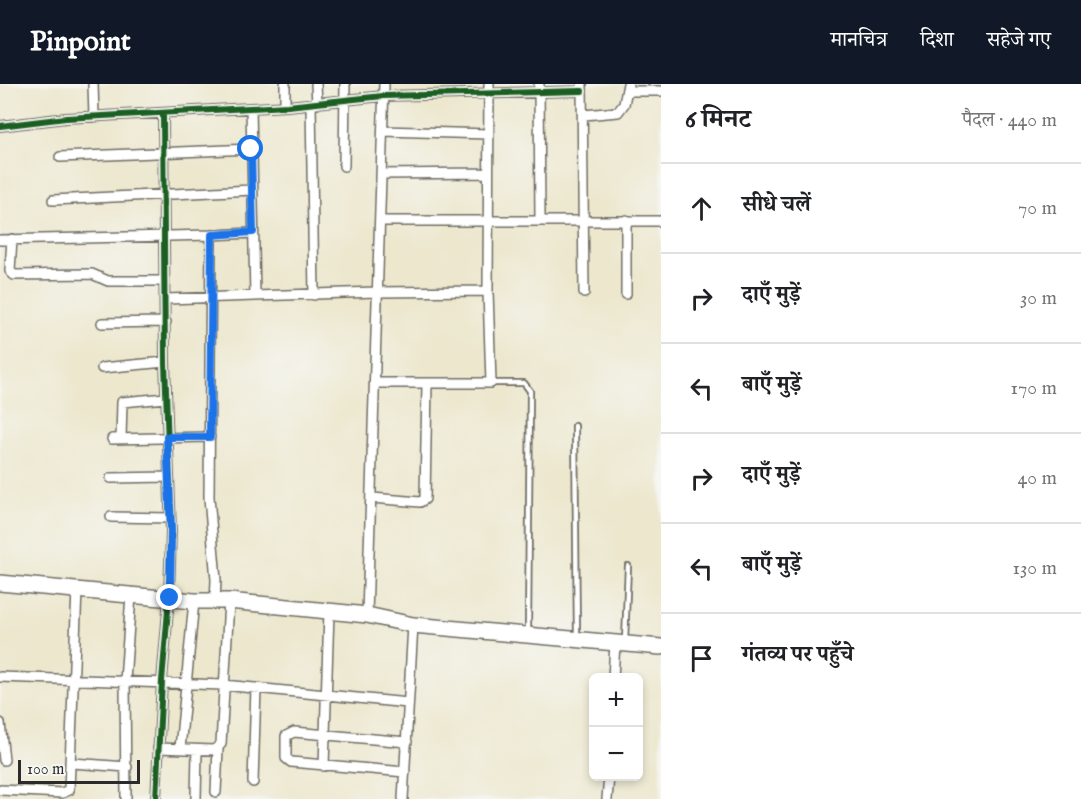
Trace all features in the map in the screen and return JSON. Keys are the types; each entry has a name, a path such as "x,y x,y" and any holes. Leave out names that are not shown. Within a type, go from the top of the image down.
{"highway":[{"path":"0,583 368,615 412,625 661,647"}],"street":[{"path":"93,84 94,117"},
{"path":"285,84 285,106"},
{"path":"314,294 314,104 316,84"},
{"path":"344,166 345,84"},
{"path":"368,615 384,84"},
{"path":"0,126 94,117 314,104 489,88 582,88 584,293"},
{"path":"375,383 491,383 488,291 489,88"},
{"path":"539,88 540,220"},
{"path":"584,115 618,112 624,104 627,88 661,91"},
{"path":"251,108 255,296"},
{"path":"156,799 162,681 170,598 163,114"},
{"path":"383,130 489,134"},
{"path":"60,157 251,149"},
{"path":"381,174 488,173"},
{"path":"53,200 252,190"},
{"path":"626,220 626,294"},
{"path":"380,221 661,221"},
{"path":"0,240 165,237 253,232"},
{"path":"212,235 209,497 216,580 222,602 224,685 216,792"},
{"path":"12,239 10,271 14,275 92,273 108,281 164,281"},
{"path":"165,299 488,291"},
{"path":"102,323 166,322"},
{"path":"102,368 165,362"},
{"path":"372,498 420,502 425,499 427,383"},
{"path":"166,398 122,402 116,439 210,437"},
{"path":"111,477 169,477"},
{"path":"111,516 170,518"},
{"path":"0,790 69,794 77,590"},
{"path":"126,799 125,681 131,595"},
{"path":"180,749 194,601"},
{"path":"324,766 329,612"},
{"path":"403,799 412,625"},
{"path":"614,673 620,643"},
{"path":"0,677 162,681 408,703"},
{"path":"253,782 255,688"},
{"path":"0,723 4,760"},
{"path":"405,772 288,761 286,736 291,732 407,742"},
{"path":"158,748 197,751 218,749"},
{"path":"196,799 197,751"},
{"path":"72,763 127,767"},
{"path":"608,799 609,781"}],"lane":[{"path":"491,383 524,383 530,392 528,635"},
{"path":"574,426 577,639"},
{"path":"620,643 627,566"}],"cycle path":[{"path":"0,126 66,118 288,106 383,96 582,91"},
{"path":"156,799 171,531 165,362 163,114"}],"route":[{"path":"170,598 171,531 167,437 210,437 212,235 253,232 251,149"}]}
